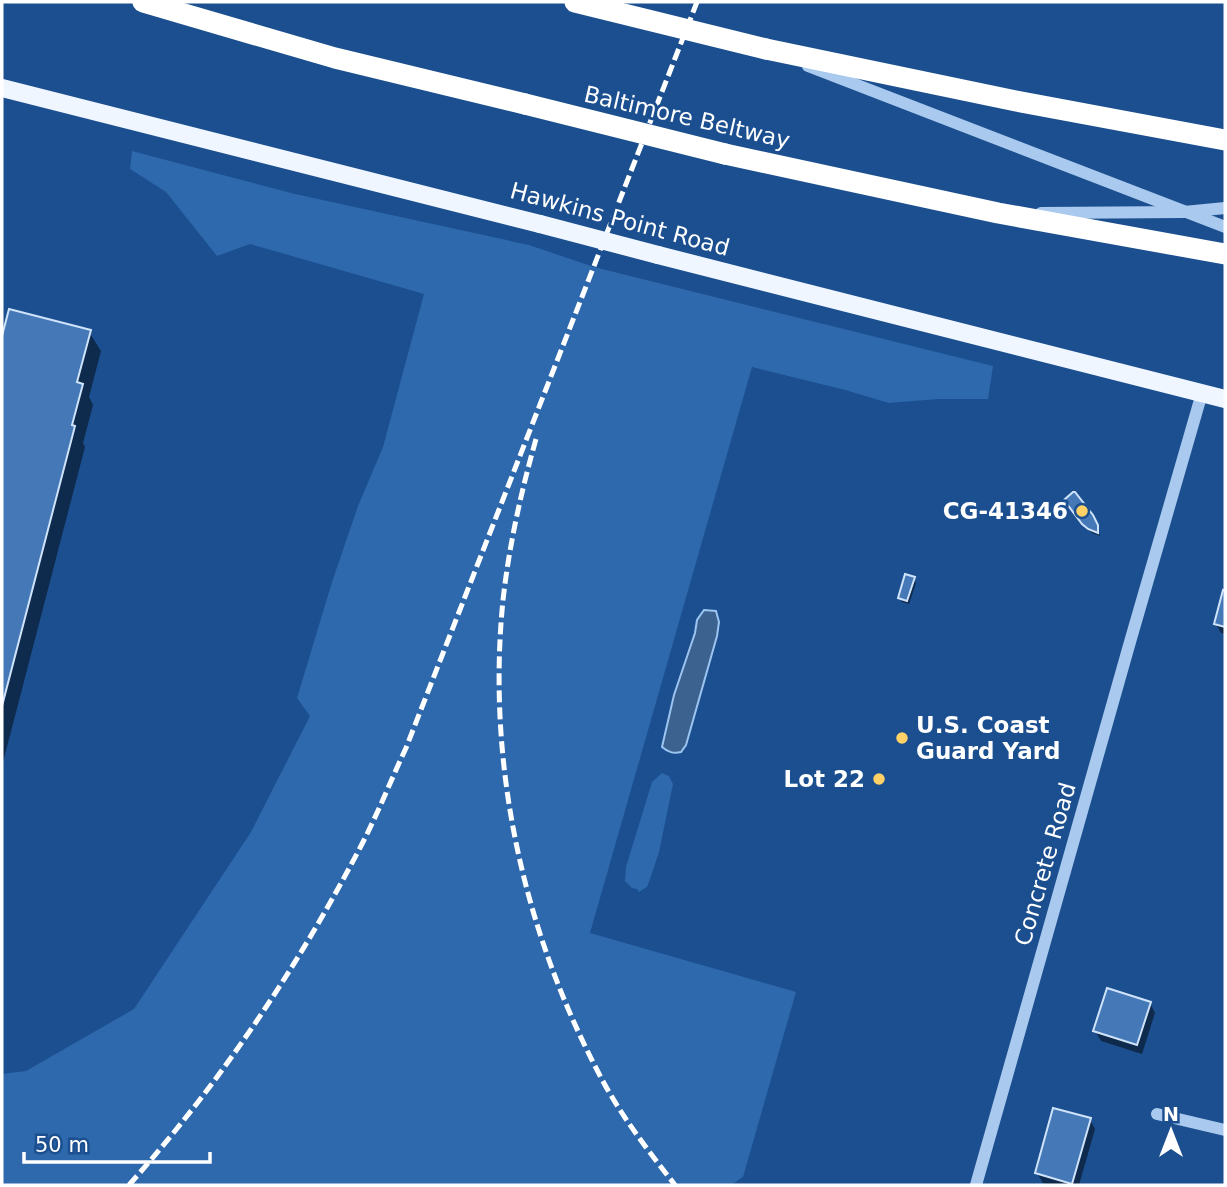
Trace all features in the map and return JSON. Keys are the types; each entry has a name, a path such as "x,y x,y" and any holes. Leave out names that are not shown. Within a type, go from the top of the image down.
{"highway":[{"name":"Baltimore Beltway","path":"143,2 335,58 725,154 998,213 1225,254"},
{"path":"575,2 766,49 1016,101 1225,140"}],"main road":[{"name":"Hawkins Point Road","path":"2,88 1225,399"}],"street":[{"path":"766,49 1225,227"},
{"path":"998,213 1184,212 1225,208"},
{"name":"Concrete Road","path":"976,1185 1202,393"},
{"path":"1157,1114 1225,1130"}],"shaded area":[{"path":"132,151 295,194 529,245 594,267 993,366 988,399 889,403 752,367 590,933 796,992 743,1177 731,1185 2,1185 2,1074 26,1071 134,1009 251,832 310,716 297,698 358,506 383,447 424,294 250,244 217,256 166,192 130,169"},
{"path":"704,610 716,611 719,622 717,636 686,745 681,752 671,752 662,747 674,695 697,620"},
{"path":"662,773 669,776 673,784 659,852 647,887 639,892 625,881 626,867 652,782"}],"building":[{"path":"9,309 91,330 77,382 83,384 72,425 75,426 2,706 2,336"},
{"name":"CG-41346","path":"1073,492 1093,515 1098,525 1098,533 1082,524 1064,500"},
{"path":"905,574 915,577 907,601 898,598"},
{"path":"1223,590 1225,591 1225,627 1214,624"},
{"path":"1107,988 1151,1002 1137,1045 1093,1031"},
{"path":"1053,1108 1091,1118 1072,1184 1035,1173"}],"railway":[{"path":"129,1185 195,1106 256,1022 312,935 368,832 406,748 697,2"},
{"path":"536,439 509,560 503,600 499,663 507,789 518,850 533,911 553,971 577,1029 621,1111 675,1185"}],"place":[{"name":"CG-41346","path":"1082,511"},
{"name":"U.S. Coast Guard Yard","path":"902,738"},
{"name":"Lot 22","path":"879,779"}]}
